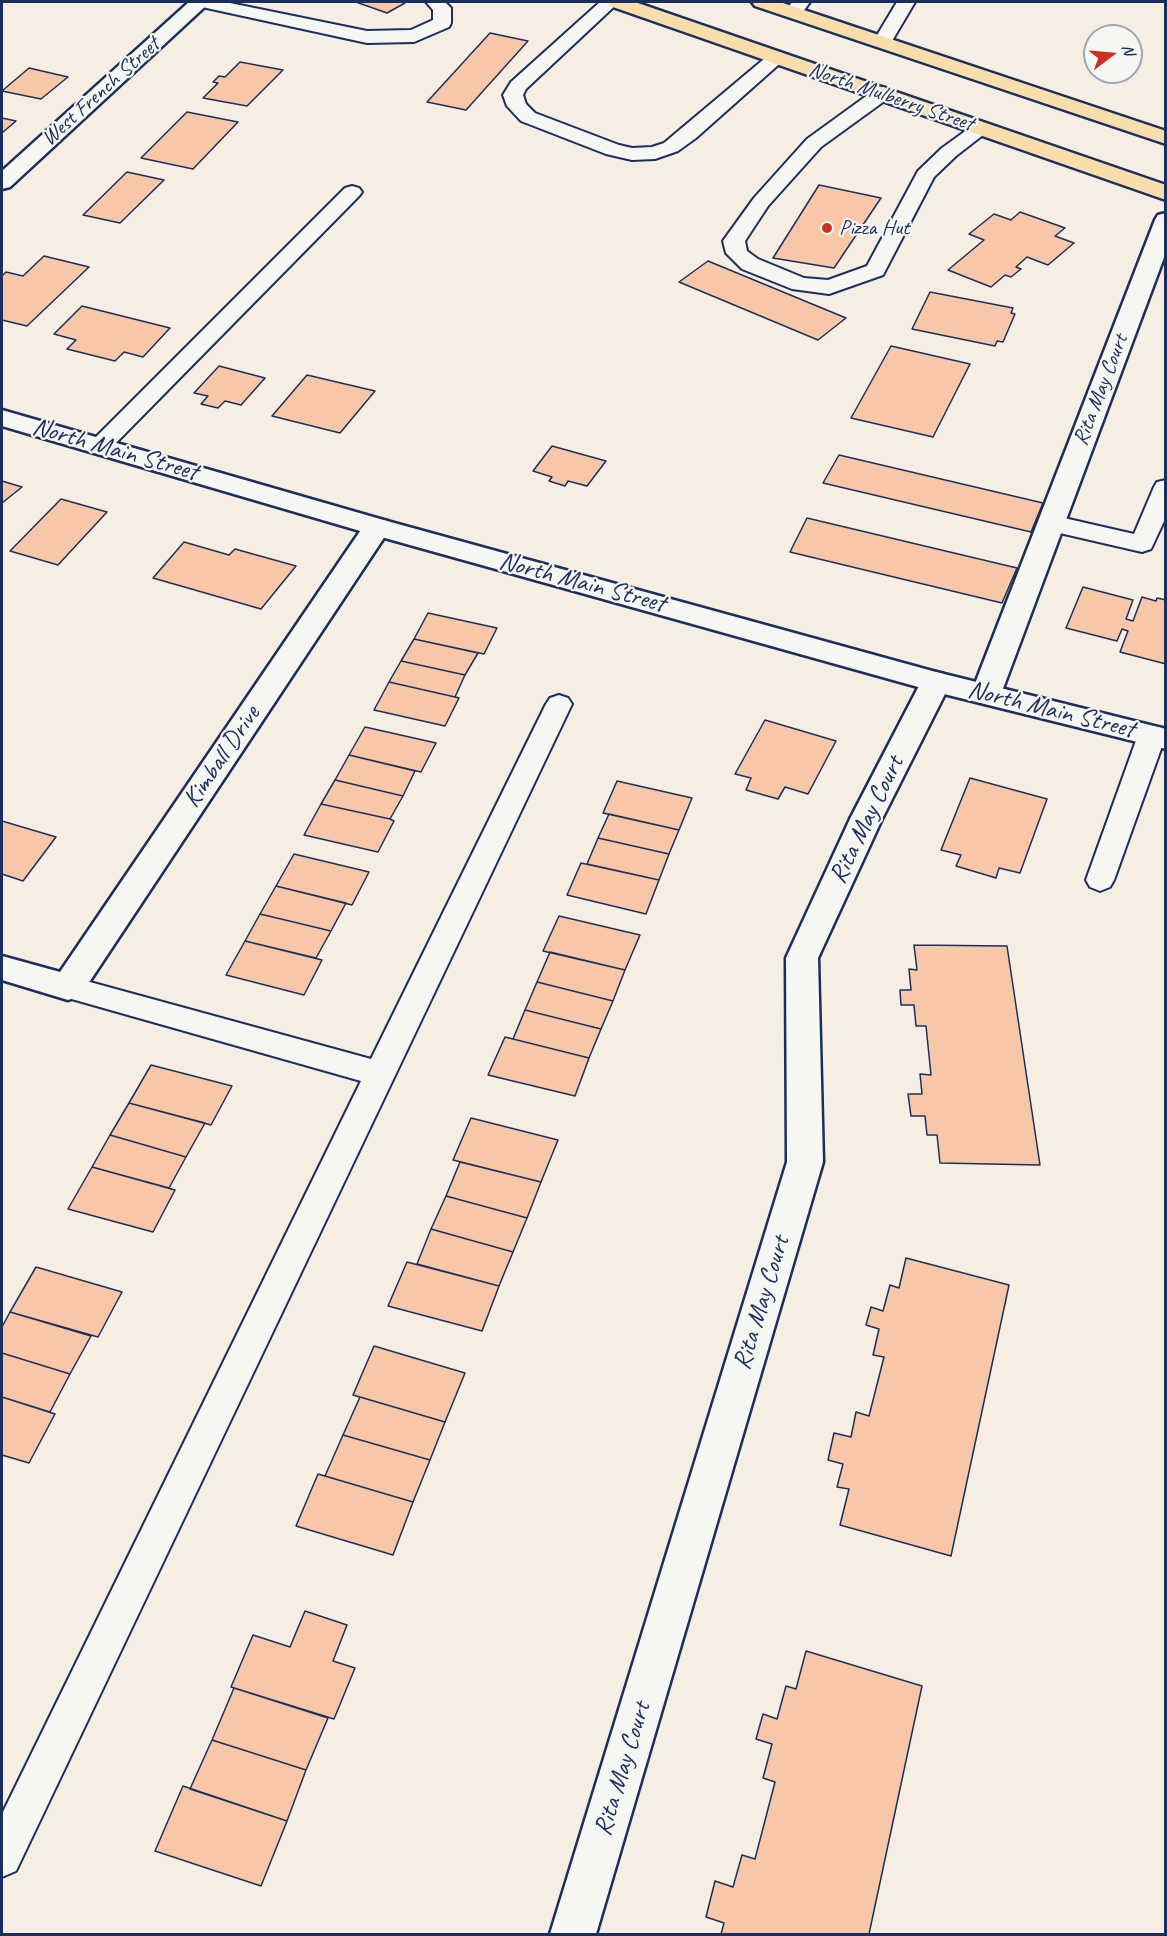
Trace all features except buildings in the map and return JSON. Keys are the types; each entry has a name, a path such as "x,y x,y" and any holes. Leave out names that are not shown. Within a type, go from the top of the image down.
{"main road":[{"name":"North Mulberry Street","path":"617,2 1166,193"},
{"name":"North Mulberry Street","path":"762,2 798,7 882,42 1166,138"}],"street":[{"name":"West French Street","path":"2,182 201,2"},
{"name":"Rita May Court","path":"986,694 1166,220"},
{"name":"North Main Street","path":"2,418 377,526 936,681 1159,737"},
{"name":"Kimball Drive","path":"68,987 377,526"},
{"name":"Rita May Court","path":"573,1935 805,1162 802,958 866,819 936,681"},
{"path":"2,968 68,987"}],"lane":[{"path":"201,2 368,37 414,36 442,23 442,8 435,2"},
{"path":"268,16 289,2"},
{"path":"610,2 518,86 513,95 517,105 528,117 613,150 633,154 654,153 671,147 689,134 777,58"},
{"path":"882,42 906,2"},
{"path":"883,93 814,143 761,202 734,241 737,253 750,264 801,284 829,287 875,270 925,175 949,152 982,128"},
{"path":"100,446 352,192"},
{"path":"1051,523 1142,544 1166,487"},
{"path":"2,1857 559,704"},
{"path":"1100,880 1159,737"},
{"path":"68,987 380,1074"}],"place":[{"name":"Pizza Hut","path":"827,228"}]}
